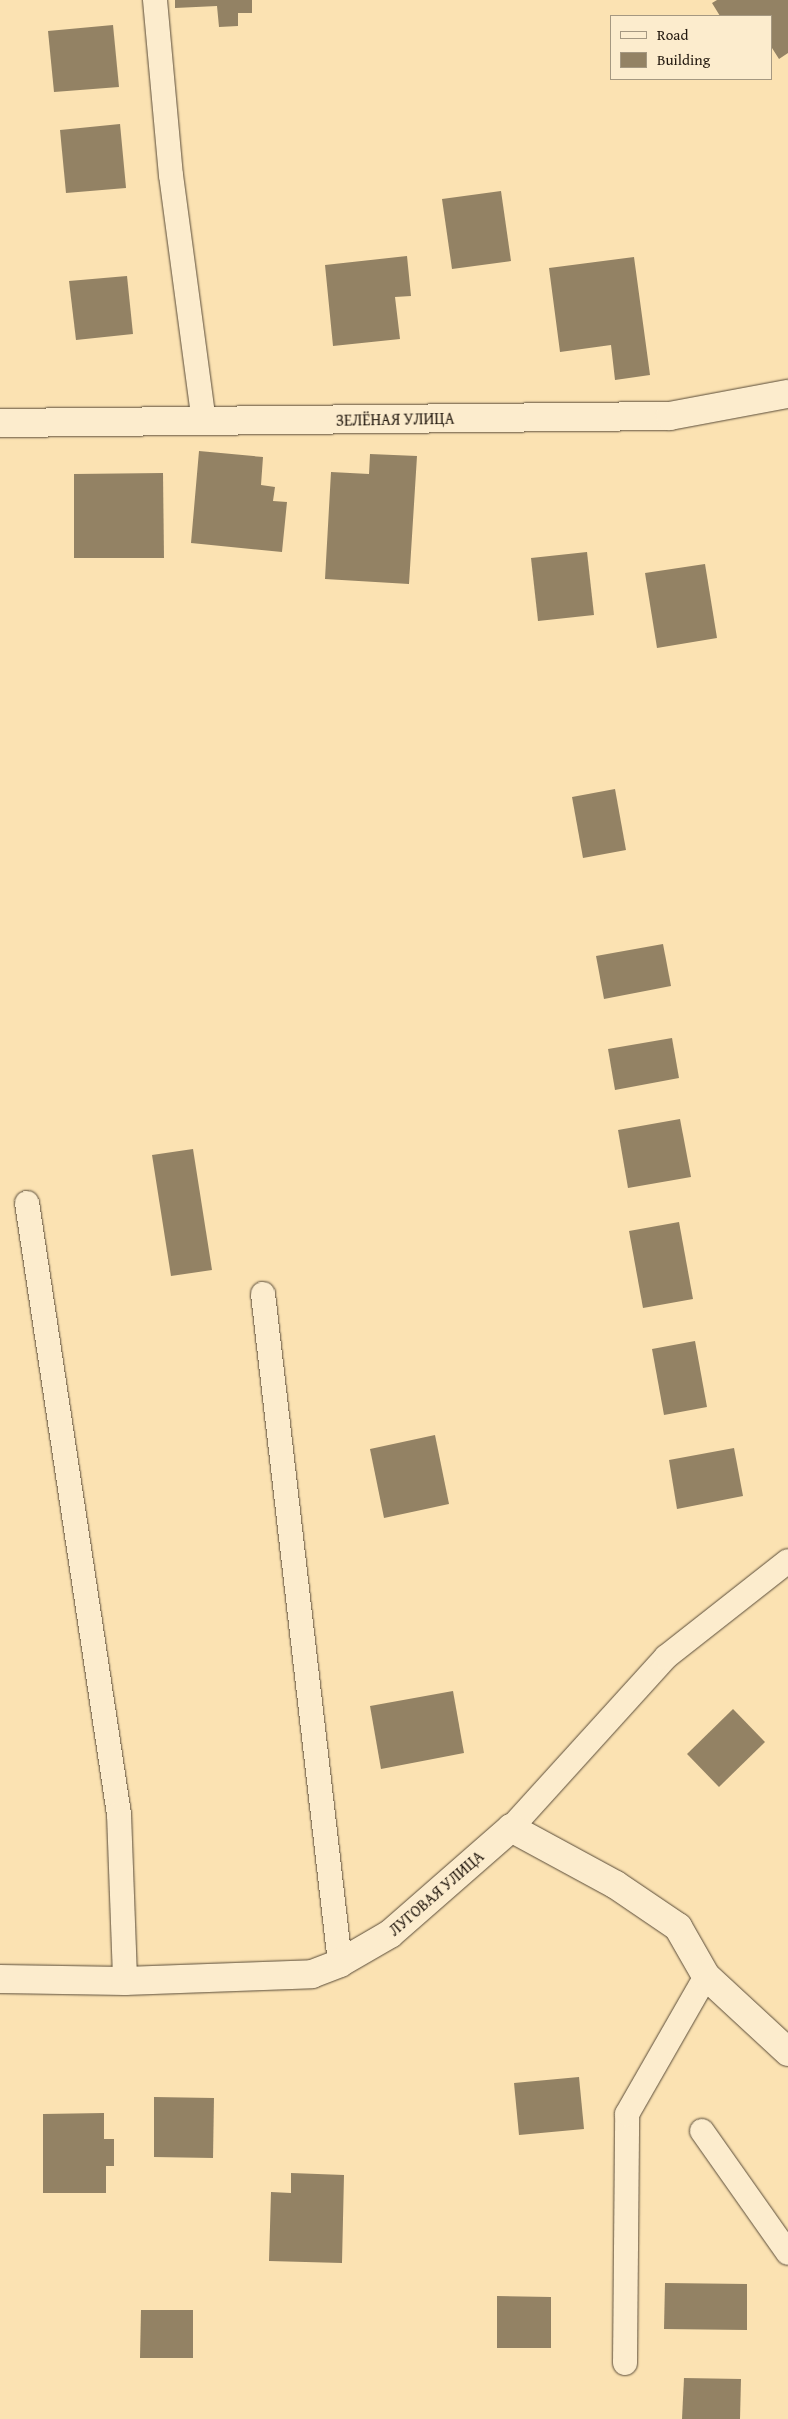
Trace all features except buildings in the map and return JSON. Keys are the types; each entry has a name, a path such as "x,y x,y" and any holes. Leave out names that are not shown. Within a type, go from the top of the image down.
{"street":[{"name":"ЗЕЛЁНАЯ УЛИЦА","path":"0,424 670,416 788,394"},
{"name":"ЛУГОВАЯ УЛИЦА","path":"0,1979 125,1981 312,1974 340,1963 390,1934 511,1828"},
{"path":"511,1828 616,1885 678,1927 706,1976 788,2052"}],"lane":[{"path":"155,0 170,175 204,421"},
{"path":"28,1203 119,1814 125,1981"},
{"path":"263,1294 340,1963"},
{"path":"511,1828 666,1658 788,1561"},
{"path":"626,2363 627,2114 706,1976"},
{"path":"702,2131 788,2252"}]}
